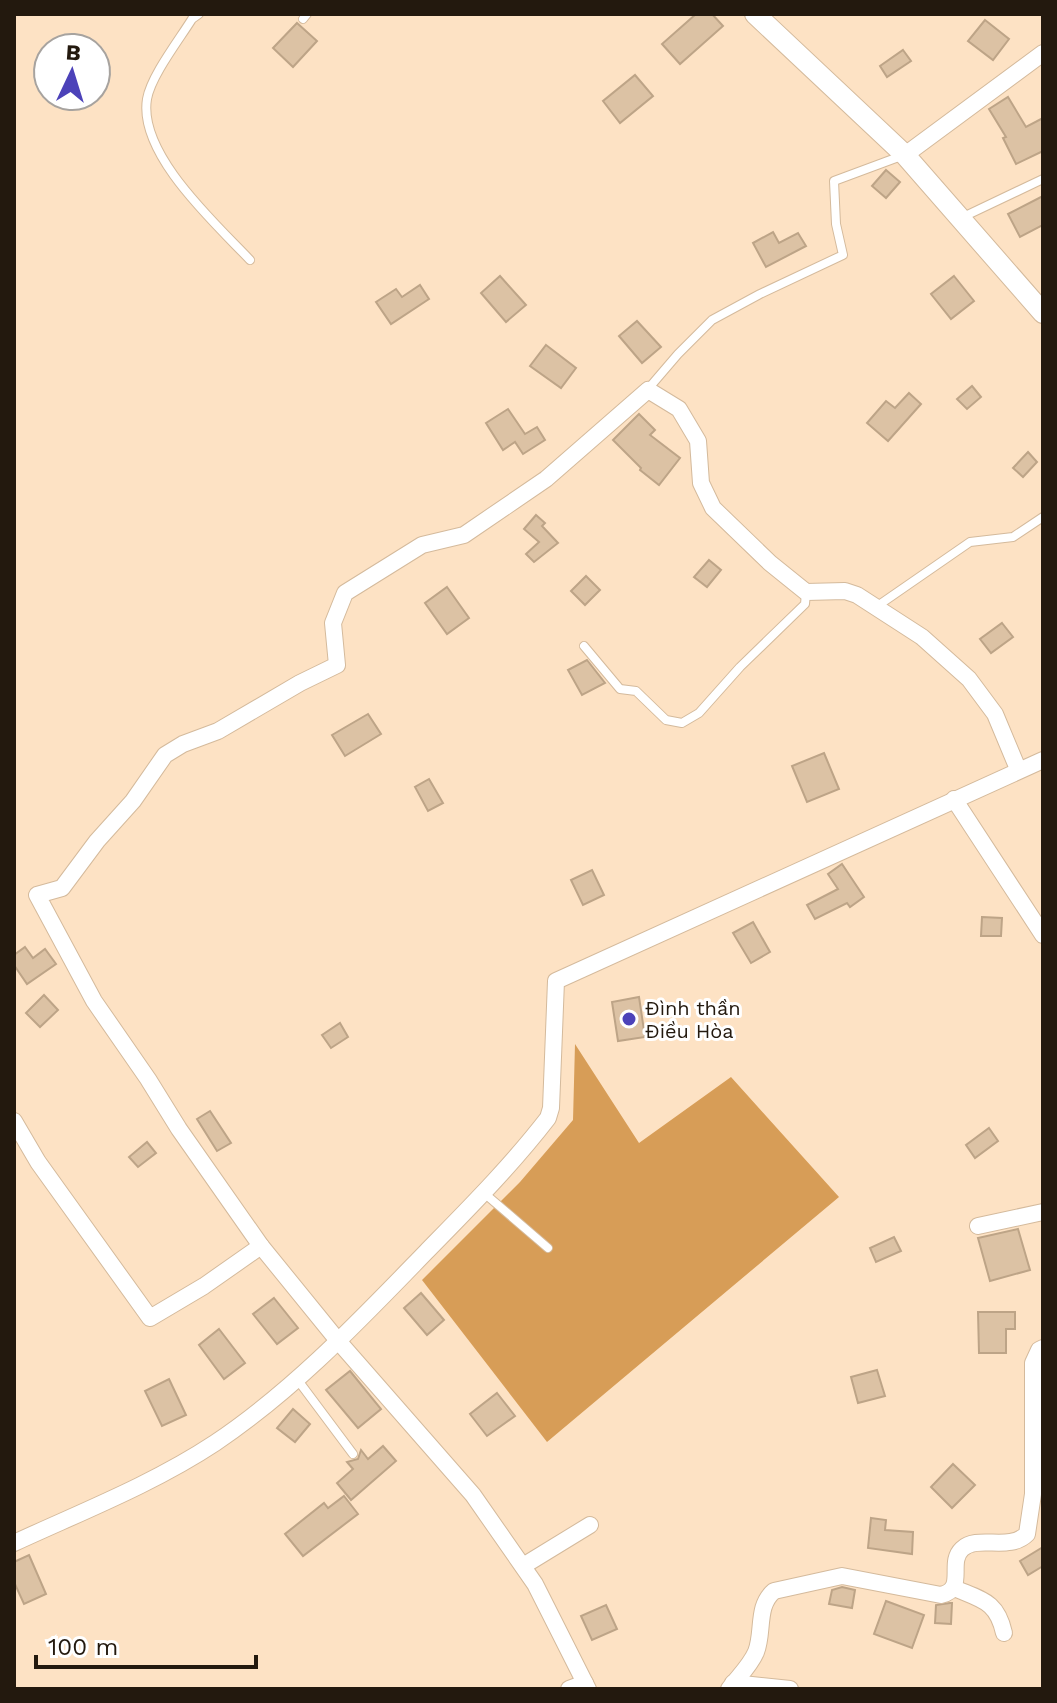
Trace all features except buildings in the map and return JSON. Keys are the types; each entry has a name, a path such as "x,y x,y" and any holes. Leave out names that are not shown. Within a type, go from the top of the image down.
{"street":[{"path":"755,14 905,155 1043,313"},
{"path":"905,155 1043,53"},
{"path":"569,1689 587,1686 523,1566 473,1495 339,1342 261,1246 94,1001 37,895 62,888 97,841 133,801 165,755 183,744 218,731 337,665 333,623 345,593 422,545 464,535 546,479 648,390 679,409 698,441 701,483 713,508 770,563 806,592 845,591 857,595 922,637 969,679 995,714 1018,769"},
{"path":"14,1543 168,1470 214,1444 339,1342 484,1192 548,1118 551,1108 556,981 1043,760"},
{"path":"954,799 1043,935"},
{"path":"14,1121 38,1162 150,1318 204,1286 261,1246"},
{"path":"978,1226 1043,1212"},
{"path":"731,1686 756,1652 763,1607 774,1591 842,1576 941,1595 954,1588 957,1557 961,1549 973,1544 1015,1543 1027,1534 1033,1494 1033,1363 1043,1348"},
{"path":"523,1566 590,1525"},
{"path":"954,1588 994,1607 1001,1616 1004,1633"},
{"path":"731,1686 790,1689"}],"lane":[{"path":"199,14 186,28 149,91 146,101 150,129 162,158 201,208 250,260"},
{"path":"648,390 712,320 843,255 836,224 834,181 905,155"},
{"path":"960,219 1043,179"},
{"path":"875,608 970,542 1013,537 1043,517"},
{"path":"584,646 620,689 636,691 666,720 682,723 699,713 740,667 805,604 806,592"},
{"path":"484,1192 548,1248"},
{"path":"297,1378 353,1454"}],"shaded area":[{"path":"575,1044 639,1143 731,1077 839,1197 547,1442 422,1280 520,1182 573,1120"}],"place":[{"name":"Đình thần Điều Hòa","path":"629,1019"}]}
